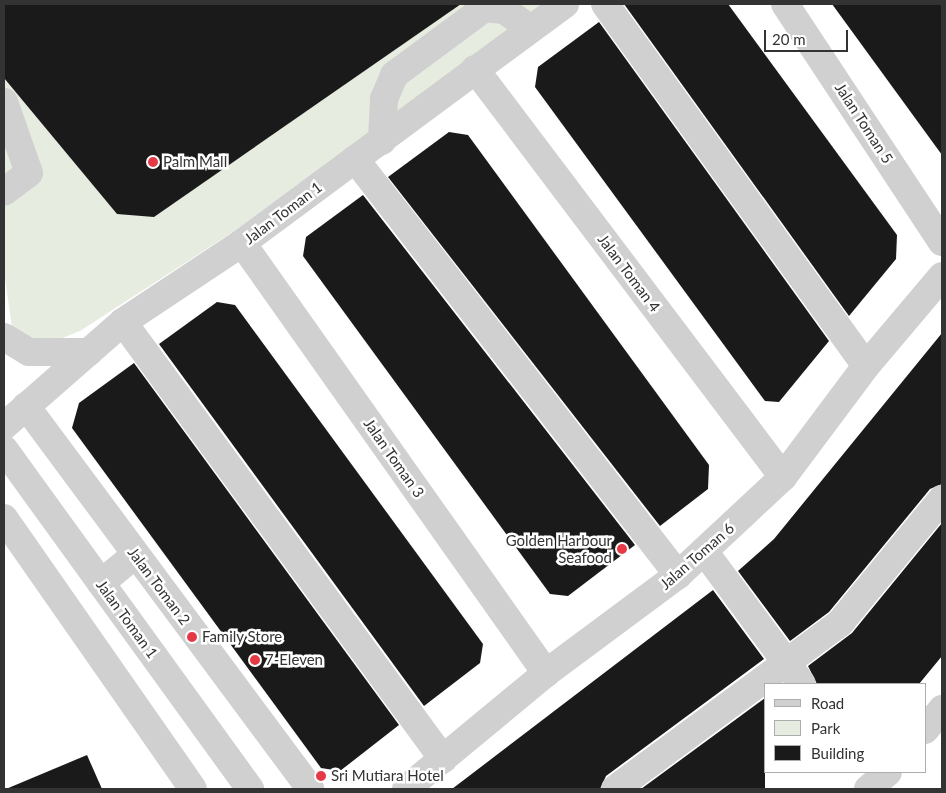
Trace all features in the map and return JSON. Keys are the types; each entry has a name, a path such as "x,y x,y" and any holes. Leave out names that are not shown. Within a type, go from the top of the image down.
{"street":[{"name":"Jalan Toman 1","path":"4,426 123,322 242,243 382,141 530,28 565,4"},
{"path":"605,4 866,366"},
{"name":"Jalan Toman 5","path":"786,4 942,242"},
{"path":"382,141 384,99 394,74 487,6 504,10 530,28"},
{"name":"Jalan Toman 4","path":"475,69 783,478"},
{"path":"4,102 29,172 4,192"},
{"path":"355,159 678,575"},
{"name":"Jalan Toman 3","path":"242,243 546,673"},
{"name":"Jalan Toman 6","path":"406,789 546,673 678,575 783,478 866,366 942,276"},
{"path":"123,322 443,759"},
{"path":"4,337 29,352 89,352"},
{"name":"Jalan Toman 2","path":"26,406 310,789"},
{"name":"Jalan Toman 1","path":"4,449 250,789"},
{"path":"780,683 794,674 840,623 942,499"},
{"path":"4,518 193,789"},
{"path":"704,551 794,674"},
{"path":"101,583 136,555"},
{"path":"615,789 764,693"},
{"path":"926,729 942,709"}],"green space":[{"path":"460,4 554,4 356,152 80,331 52,342 30,340 12,328 4,271 4,78 117,214 308,110"}],"building":[{"name":"Palm Mall","path":"4,4 461,4 154,217 117,214 4,78"},
{"path":"624,4 728,4 897,235 896,259 849,316"},
{"path":"832,4 942,4 942,155"},
{"path":"599,22 829,341 779,402 765,401 535,87 538,67"},
{"path":"449,132 468,135 709,465 708,489 660,526 388,177"},
{"path":"363,195 635,545 568,596 550,594 303,256 306,237"},
{"path":"217,302 235,305 483,644 480,663 424,706 159,344"},
{"path":"942,333 942,484 930,489 829,612 790,641 738,571 774,539"},
{"path":"134,363 399,725 340,771 321,768 72,428 79,403"},
{"path":"942,523 942,656 920,683 816,683 808,666 852,633"},
{"path":"713,590 764,659 606,776 600,789 452,789"},
{"path":"764,699 765,789 641,789"},
{"path":"87,755 102,789 6,789"}],"place":[{"name":"Palm Mall","path":"153,162"},
{"name":"Golden Harbour Seafood","path":"622,549"},
{"name":"Family Store","path":"192,637"},
{"name":"7-Eleven","path":"255,660"},
{"name":"Sri Mutiara Hotel","path":"321,776"}]}
